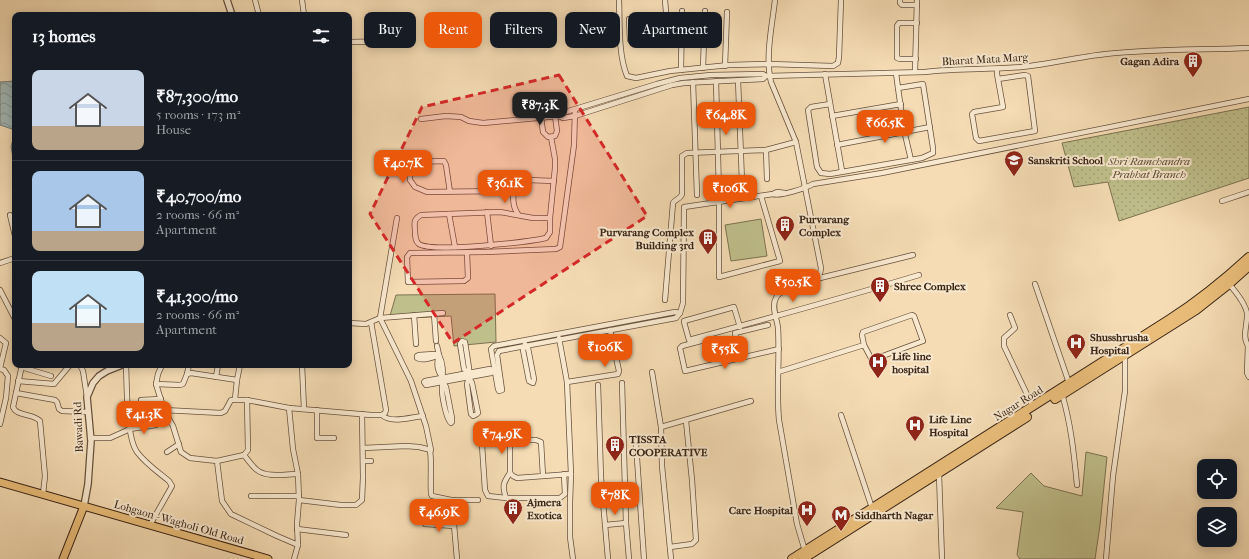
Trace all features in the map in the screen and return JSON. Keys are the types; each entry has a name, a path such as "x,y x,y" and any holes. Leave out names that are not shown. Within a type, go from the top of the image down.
{"highway":[{"name":"Nagar Road","path":"864,517 872,508 1192,305 1225,279 1249,257"},
{"name":"Nagar Road","path":"792,559 807,556 864,517 939,474 1062,394 1125,356 1196,310 1249,266"}],"main road":[{"name":"Lohgaon - Wagholi Old Road","path":"0,482 268,559"},
{"path":"63,559 84,506"}],"street":[{"path":"227,0 231,12"},
{"path":"255,0 258,12"},
{"path":"302,0 304,12"},
{"path":"619,0 620,12"},
{"path":"665,0 666,12"},
{"path":"775,0 768,76 796,142 821,268 821,274 816,279"},
{"path":"628,24 620,24 621,51 624,68 628,76 636,78 681,70 725,66 769,64 833,66 838,63 841,0"},
{"path":"900,0 902,5 917,3 915,72"},
{"path":"681,70 682,11"},
{"path":"703,68 705,11"},
{"path":"725,66 727,12"},
{"path":"916,59 897,58 897,26 899,23 917,23"},
{"path":"352,42 364,42"},
{"name":"Bharat Mata Marg","path":"768,76 997,69 1130,52 1249,48"},
{"path":"997,69 998,79 1003,106 974,112 972,114 976,138 979,141 1034,132 1036,129 1028,76 1025,75 998,79"},
{"path":"896,73 900,104 911,160"},
{"path":"421,119 446,116 461,117 469,121 483,123 541,118 557,116 562,113 680,78 763,74 768,76"},
{"path":"824,74 842,171"},
{"path":"557,116 563,118 575,116 672,85 693,82 763,79 768,76"},
{"path":"738,80 742,182"},
{"path":"716,81 719,193"},
{"path":"693,82 697,195"},
{"path":"830,104 811,107 808,110 817,167 821,173 825,174 922,158 932,153 933,148 923,84 898,88"},
{"path":"497,352 559,337 613,327 676,318 680,313 683,303 684,207 761,196 777,192 785,193 806,188 813,184 882,173 1249,99"},
{"path":"832,116 900,104"},
{"path":"467,253 467,280 408,282 407,257 410,254 556,250 560,247 572,160 575,110"},
{"path":"551,137 555,136 557,131 557,116"},
{"path":"541,118 543,132 548,137 551,137"},
{"path":"837,145 930,127"},
{"path":"550,218 533,218 518,214 487,212 421,215 416,218 414,222 415,239 419,244 426,247 455,247 491,246 546,238 550,232 555,164 551,137"},
{"path":"665,300 673,203 674,200 682,194 681,159 684,154 766,150 796,142"},
{"path":"766,150 767,179"},
{"path":"450,192 446,165 444,161 413,162 409,165 410,180 415,187 427,192 450,192 502,191 528,180 554,181"},
{"path":"514,187 514,209 518,214"},
{"path":"1222,201 1249,192"},
{"path":"719,202 719,276 780,261 761,196"},
{"path":"487,212 491,246"},
{"path":"449,214 455,247"},
{"path":"10,215 12,223"},
{"path":"397,218 380,318 411,381 423,416 432,450 430,450 432,464 430,494 432,496 451,500 478,500"},
{"path":"807,556 797,524 779,420 777,403 779,348 777,316 774,303 780,293 799,288 816,279 913,255"},
{"path":"0,263 12,259"},
{"path":"740,326 734,306 684,321 689,340 845,298 919,275"},
{"path":"1035,284 1069,383"},
{"path":"1229,284 1239,296 1247,312 1245,340 1248,346 1247,373 1249,377"},
{"path":"0,290 12,313"},
{"path":"613,327 660,315 675,312 680,313"},
{"path":"352,323 366,324 380,318 443,313"},
{"path":"434,314 436,343 439,355 437,362 439,373 443,380 446,387 452,418 451,423 447,418 442,389 443,380"},
{"path":"414,315 416,344"},
{"path":"660,315 661,321"},
{"path":"912,315 914,316 923,340 872,360 864,345 862,335 863,332 912,315"},
{"path":"1010,315 1015,328 1004,338 1004,346 1033,407"},
{"path":"371,322 386,410 382,415"},
{"path":"740,358 734,334 768,325"},
{"path":"567,382 618,374 619,371 613,327"},
{"path":"492,347 524,340 559,337"},
{"path":"559,337 567,382 572,474 570,537 573,559"},
{"path":"0,338 6,343 0,368 4,370 8,376 6,398 0,424"},
{"path":"719,363 712,338 682,346 680,348 685,371 719,363 740,358 779,348"},
{"path":"524,340 524,350 529,381 532,383 534,379 528,348 525,346"},
{"path":"468,375 464,369 460,344 462,341 464,342 469,368 468,375 467,384 473,416 478,413 472,382 468,375"},
{"path":"778,372 864,345"},
{"path":"492,347 497,352 497,370"},
{"path":"492,347 497,370"},
{"path":"1106,559 1113,476 1125,391 1125,356"},
{"path":"21,368 13,406 14,410 17,412 33,416 40,421 45,476 43,494"},
{"path":"27,368 51,376"},
{"path":"18,381 54,384 67,368"},
{"path":"82,368 87,397"},
{"name":"Bawadi Rd","path":"84,506 88,484 90,438 87,397 93,383 99,376 111,368"},
{"path":"126,368 130,428 134,446 137,452 169,481 172,486 150,525"},
{"path":"161,368 156,384 164,410 173,426 181,452 190,458 217,461 244,455 248,450 247,400"},
{"path":"156,384 183,384 188,368"},
{"path":"216,377 218,368"},
{"path":"235,399 239,368"},
{"path":"301,368 304,409"},
{"path":"443,380 468,375 491,373 497,370"},
{"path":"652,372 661,427 662,466 671,559"},
{"path":"187,374 191,373 237,380"},
{"path":"622,383 626,523 629,559"},
{"path":"598,385 601,478 608,559"},
{"path":"16,393 55,400 59,409 62,410 88,412"},
{"path":"1062,394 1071,430 1077,485"},
{"path":"141,400 161,399"},
{"path":"164,410 221,413 225,411 231,400 235,399 289,408 382,415 392,420 423,416"},
{"path":"661,427 751,401"},
{"path":"289,408 293,449 298,474 299,498 297,529 298,545 294,559"},
{"path":"317,410 317,438 334,438"},
{"path":"251,496 299,498 341,505 356,505 359,503 362,500 362,414"},
{"path":"841,414 872,508"},
{"path":"670,547 692,544 696,540 686,421"},
{"path":"90,438 110,438 130,428 156,424"},
{"path":"506,498 504,482 510,473 510,446 512,442 516,440 536,440 542,442 543,476"},
{"path":"167,452 179,444"},
{"path":"636,444 644,559"},
{"path":"482,445 485,490 488,496 506,498 560,498 565,494 564,474"},
{"path":"363,448 406,446 430,450"},
{"path":"244,455 255,469 261,473 298,474"},
{"path":"217,461 222,500 231,514 298,545"},
{"path":"363,461 371,461"},
{"path":"510,473 517,478 572,474"},
{"path":"939,474 942,559"},
{"path":"451,500 457,559"},
{"path":"605,525 626,523"},
{"path":"425,524 454,526"},
{"path":"297,529 346,535"}],"highlighted area":[{"path":"559,75 647,216 453,343 370,214 422,107"}],"green space":[{"name":"Shri Ramchandra Prabhat Branch","path":"1249,107 1249,178 1119,221 1108,182 1074,187 1062,143"},
{"path":"761,219 767,256 731,261 725,225"},
{"path":"495,294 496,342 454,346 451,316 389,319 396,295"},
{"path":"1086,452 1107,457 1095,559 1020,559 1017,555 1023,512 996,508 1031,473 1044,486 1082,496"}],"water":[{"path":"12,81 12,129 0,125 0,82"}],"place":[{"name":"Gagan Adira","path":"1193,78"},
{"name":"Sanskriti School","path":"1014,177"},
{"name":"Purvarang Complex","path":"785,242"},
{"name":"Purvarang Complex Building 3rd","path":"708,255"},
{"name":"Shree Complex","path":"880,303"},
{"name":"Shusshrusha Hospital","path":"1076,360"},
{"name":"Life line hospital","path":"878,379"},
{"name":"Life Line Hospital","path":"915,442"},
{"name":"TISSTA COOPERATIVE","path":"615,462"},
{"name":"Ajmera Exotica","path":"513,525"},
{"name":"Care Hospital","path":"807,527"},
{"name":"Siddharth Nagar","path":"841,532"}]}
